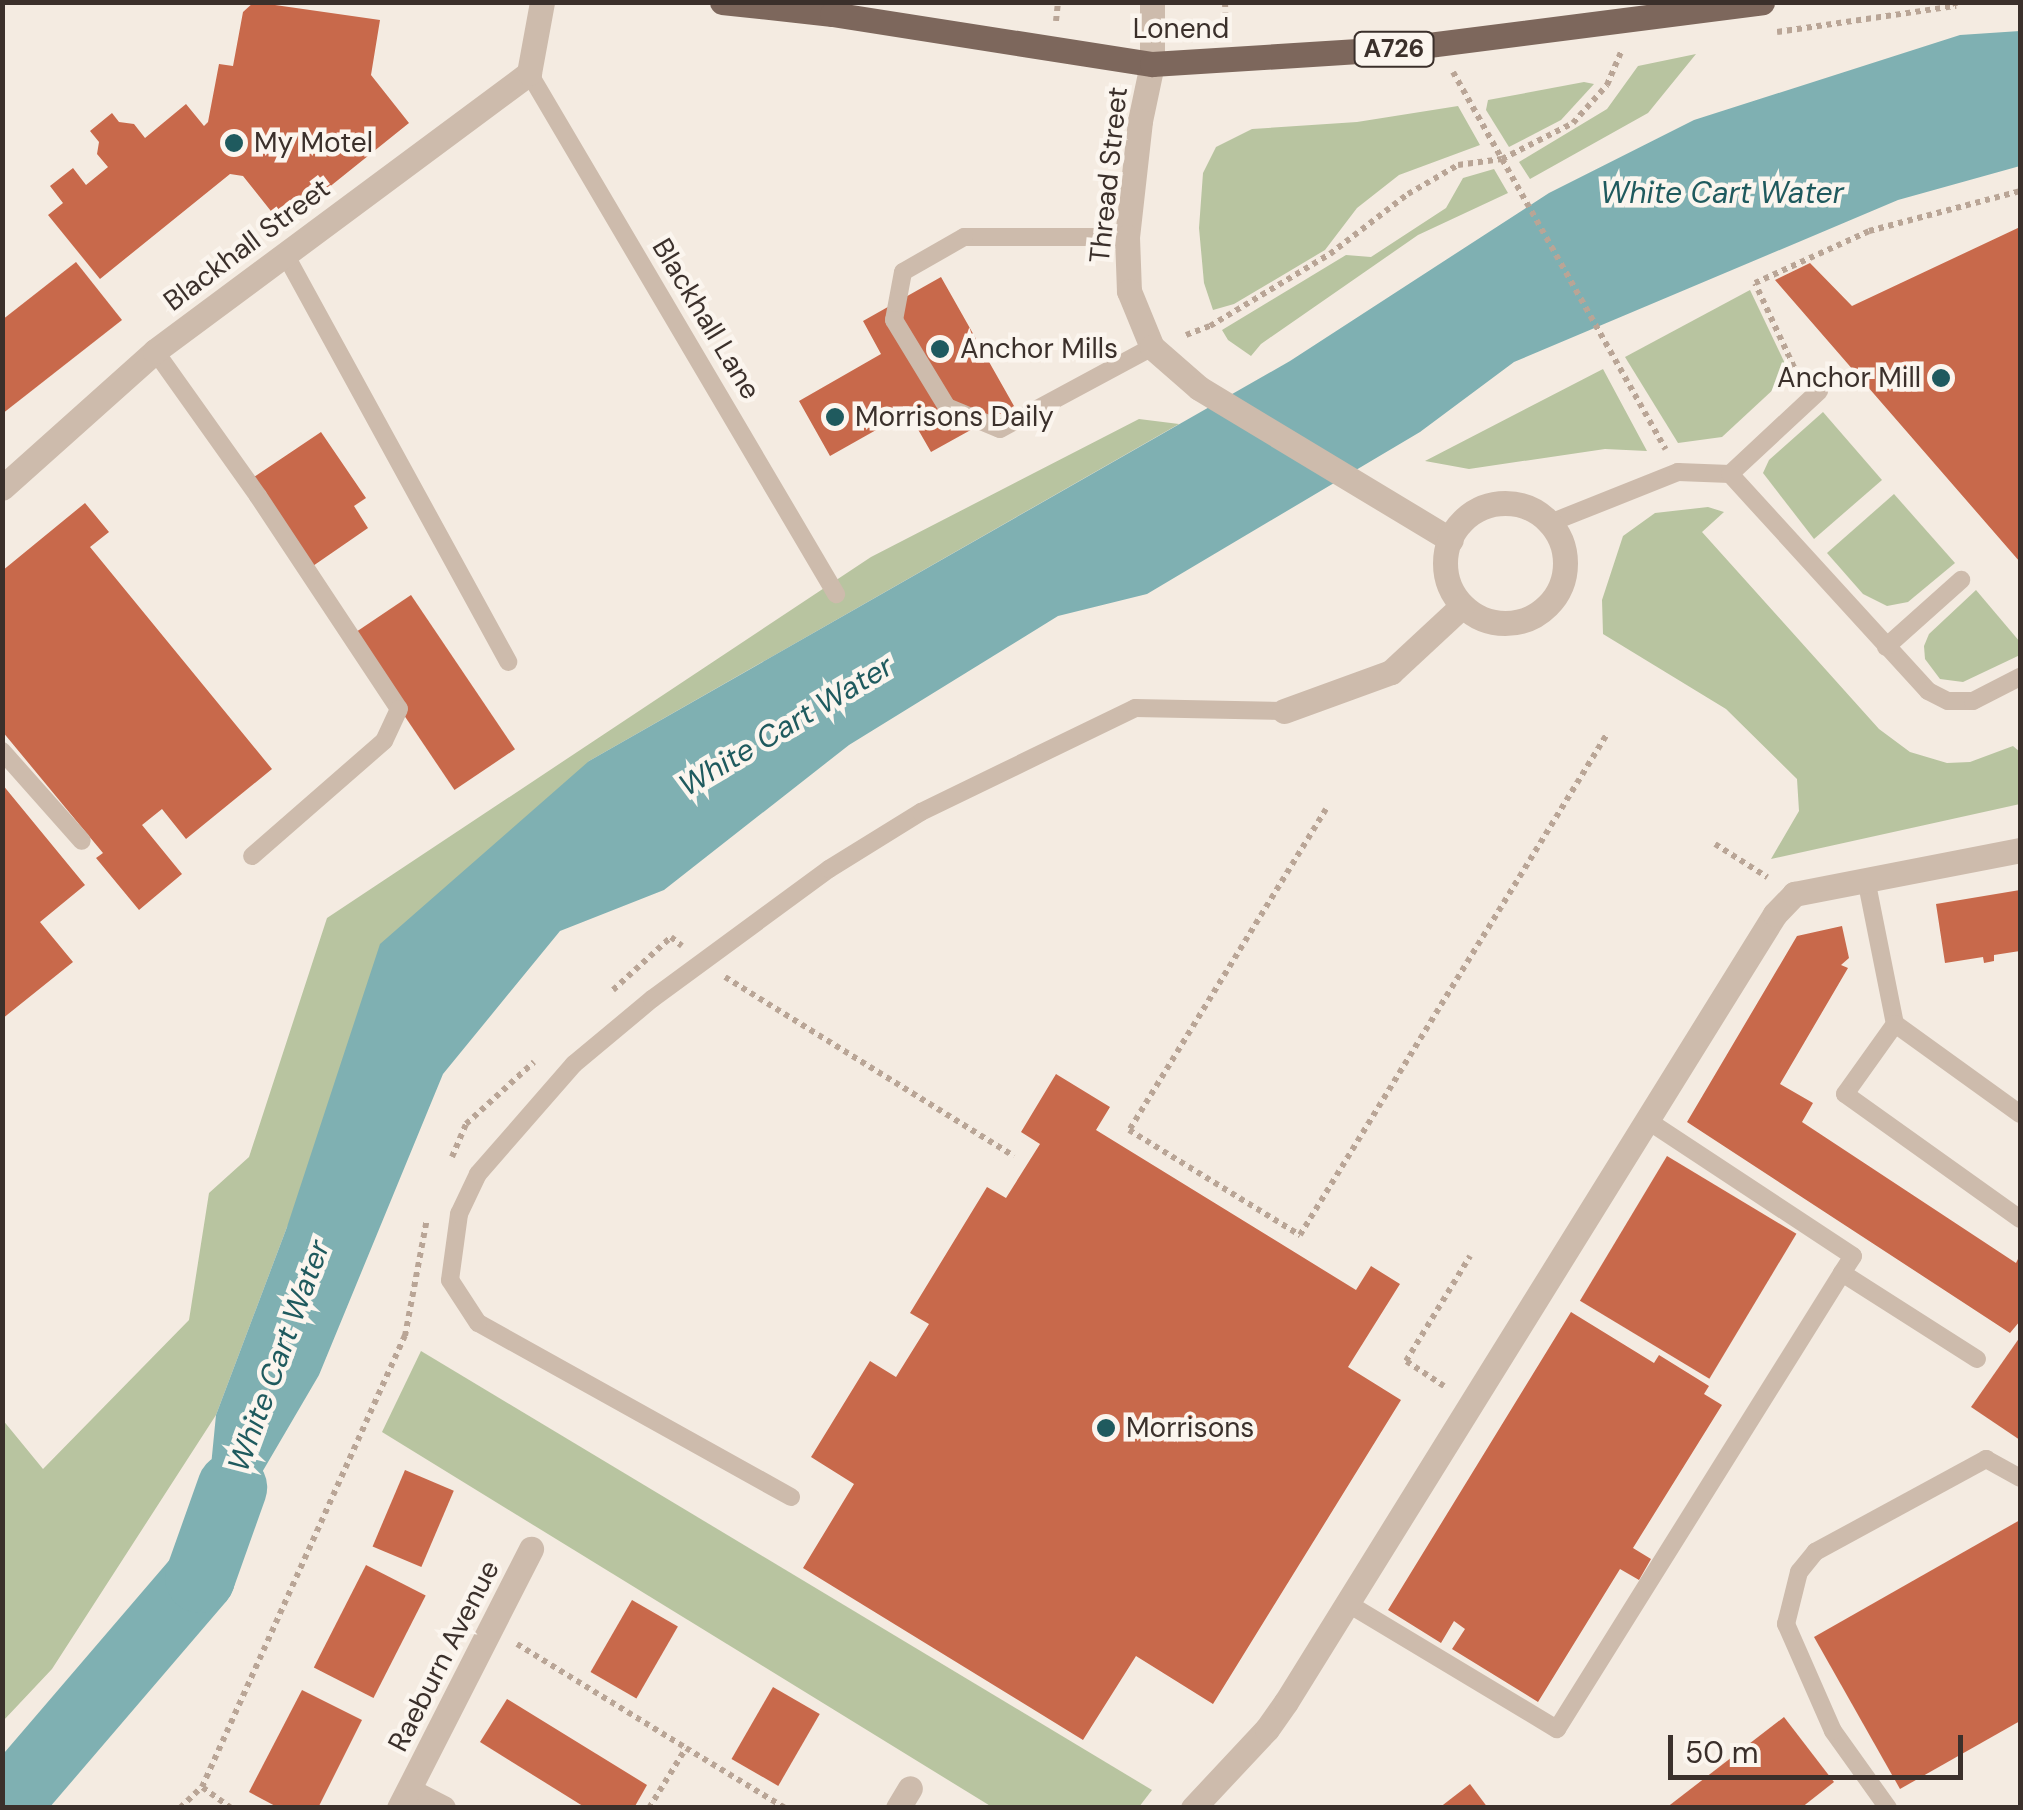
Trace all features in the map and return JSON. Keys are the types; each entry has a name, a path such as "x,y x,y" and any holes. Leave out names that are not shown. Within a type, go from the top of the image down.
{"main road":[{"name":"Lonend","path":"722,2 832,14 1152,64 1437,44 1762,2"}],"street":[{"path":"529,73 542,2"},
{"name":"Thread Street","path":"1152,2 1152,64 1140,121 1128,236 1129,291 1152,347 1199,388 1440,534"},
{"name":"Blackhall Street","path":"2,488 155,351 529,73"},
{"path":"1506,502 1527,506 1550,522 1561,540 1565,561 1556,595 1526,620 1485,620 1462,606 1449,589 1440,534 1486,506 1506,502"},
{"path":"1284,711 1391,672 1462,606"},
{"path":"1193,1808 1267,1730 1775,914 1794,894 2020,850"},
{"name":"Raeburn Avenue","path":"443,1808 404,1799 531,1549"}],"lane":[{"name":"Blackhall Lane","path":"529,73 836,594"},
{"path":"1128,236 964,237 902,272 894,320 947,407 1000,429 1152,347"},
{"path":"285,254 324,332 508,662"},
{"path":"155,351 399,709 384,741 252,856"},
{"path":"1550,522 1678,472 1730,474 1819,391"},
{"path":"1730,474 1928,691 1948,701 1973,701 2020,677"},
{"path":"1886,647 1961,580"},
{"path":"792,1497 478,1323 450,1280 458,1214 478,1174 574,1064 700,961 829,869 920,812 1135,708 1284,711"},
{"path":"2,750 82,841"},
{"path":"1866,879 1894,1024 2020,1114"},
{"path":"1894,1024 1845,1094 2020,1219"},
{"path":"1347,1603 1558,1728 1853,1256 1647,1120"},
{"path":"1842,1273 1977,1360"},
{"path":"1888,1808 1832,1731 1786,1624 1798,1572 1815,1552 1986,1459 2020,1478"}],"path":[{"path":"1761,34 1956,6 1955,2"},
{"path":"1152,347 1210,326 1330,254 1408,194 1458,165 1502,159 1572,123 1608,85 1635,19"},
{"path":"1437,44 1678,472"},
{"path":"1787,388 1798,377 1756,284 1869,230 2020,191"},
{"path":"1667,452 1682,450"},
{"path":"1326,809 1129,1130 1300,1235 1607,734"},
{"path":"1716,844 1794,894"},
{"path":"598,1004 671,937 700,961 1014,1156"},
{"path":"452,1159 466,1124 539,1057"},
{"path":"180,1808 202,1787 404,1336 422,1229 430,1212"},
{"path":"1470,1256 1406,1361 1470,1402"},
{"path":"491,1629 785,1808"},
{"path":"649,1808 686,1748"},
{"path":"202,1787 230,1808"}],"green space":[{"path":"1696,54 1648,113 1530,179 1519,162 1607,109 1638,66"},
{"path":"1584,82 1594,84 1561,120 1509,147 1486,110 1488,100"},
{"path":"1458,106 1480,145 1399,175 1357,208 1325,250 1234,304 1213,310 1204,283 1199,228 1203,173 1216,147 1252,129 1357,122"},
{"path":"1494,169 1508,193 1418,235 1261,344 1251,356 1228,340 1222,330 1346,255 1371,257 1446,208 1463,178"},
{"path":"1750,290 1790,374 1722,437 1678,443 1625,357"},
{"path":"1603,369 1647,451 1605,449 1469,469 1425,461"},
{"path":"1823,412 1882,480 1814,539 1763,473 1769,460"},
{"path":"1139,419 1179,424 589,761 287,1227 216,1415 52,1669 3,1721 2,1419 43,1469 189,1320 209,1193 249,1157 327,918 871,557"},
{"path":"1894,494 1955,563 1908,602 1887,606 1863,594 1827,553"},
{"path":"1708,507 1724,512 1702,532 1879,729 1910,752 1947,763 1970,762 2013,746 2020,752 2020,804 1771,859 1799,811 1797,779 1726,709 1603,634 1602,600 1623,536 1655,513"},
{"path":"1976,590 2020,642 2020,655 1963,682 1940,679 1925,659 1924,646 1929,634"},
{"path":"421,1351 1152,1790 1139,1807 992,1807 382,1432"}],"water":[{"name":"White Cart Water","path":"2020,31 2020,166 1898,200 1514,362 1420,432 1147,594 1058,616 849,745 664,890 560,931 443,1074 319,1375 200,1578 216,1415 287,1227 380,944 589,761 1290,361 1549,193 1694,120 1960,35"}],"building":[{"path":"254,2 380,20 371,75 409,123 282,225 243,176 230,174 100,279 48,215 63,203 50,186 73,168 86,185 108,167 97,154 99,142 90,131 112,113 119,122 134,124 145,138 186,104 204,126 219,64 233,66 243,12"},
{"name":"Anchor Mill","path":"2020,227 2020,562 1775,280 1810,263 1852,306"},
{"path":"76,262 122,320 2,414 2,320"},
{"path":"941,277 1014,406 931,452 908,412 830,456 799,401 881,354 863,321"},
{"path":"321,432 366,498 354,506 368,528 310,568 251,479"},
{"path":"85,503 109,532 90,547 272,769 186,839 162,809 142,825 182,874 139,910 96,858 103,853 2,731 2,571"},
{"path":"411,595 515,749 454,790 350,636"},
{"path":"2,784 85,885 40,922 73,962 2,1019"},
{"path":"2020,890 2020,951 1994,955 1994,961 1984,963 1983,957 1945,963 1936,904"},
{"path":"1842,926 1849,958 1841,965 1848,968 1780,1084 1813,1103 1802,1122 2016,1263 2020,1255 2020,1321 2010,1333 1687,1122 1797,936"},
{"name":"Morrisons","path":"1056,1074 1110,1107 1096,1130 1356,1290 1371,1266 1400,1284 1348,1367 1401,1400 1213,1704 1136,1656 1083,1740 803,1568 854,1484 811,1457 870,1361 896,1377 929,1324 910,1313 987,1187 1006,1198 1040,1144 1021,1132"},
{"path":"1667,1156 1796,1234 1709,1379 1580,1301"},
{"path":"1571,1312 1654,1363 1659,1355 1709,1386 1704,1394 1722,1405 1633,1548 1651,1559 1639,1580 1620,1569 1538,1702 1452,1649 1465,1629 1454,1621 1441,1643 1388,1610"},
{"path":"2020,1337 2020,1440 1971,1407"},
{"path":"405,1470 454,1491 421,1567 373,1546"},
{"path":"2020,1520 2020,1721 1900,1789 1814,1637"},
{"path":"366,1565 426,1595 373,1698 314,1667"},
{"path":"632,1600 678,1626 636,1698 590,1672"},
{"path":"773,1687 820,1714 778,1786 732,1759"},
{"path":"302,1690 362,1720 318,1808 279,1808 249,1792"},
{"path":"507,1699 647,1785 634,1808 586,1808 480,1742"},
{"path":"1784,1717 1834,1782 1801,1808 1666,1808"},
{"path":"1470,1784 1488,1808 1439,1808"}],"waterway":[{"name":"White Cart Water","path":"3,1808 200,1578 232,1488"}],"place":[{"name":"My Motel","path":"234,143"},
{"name":"Anchor Mills","path":"940,349"},
{"name":"Anchor Mill","path":"1941,378"},
{"name":"Morrisons Daily","path":"835,417"},
{"name":"Morrisons","path":"1106,1428"}]}
